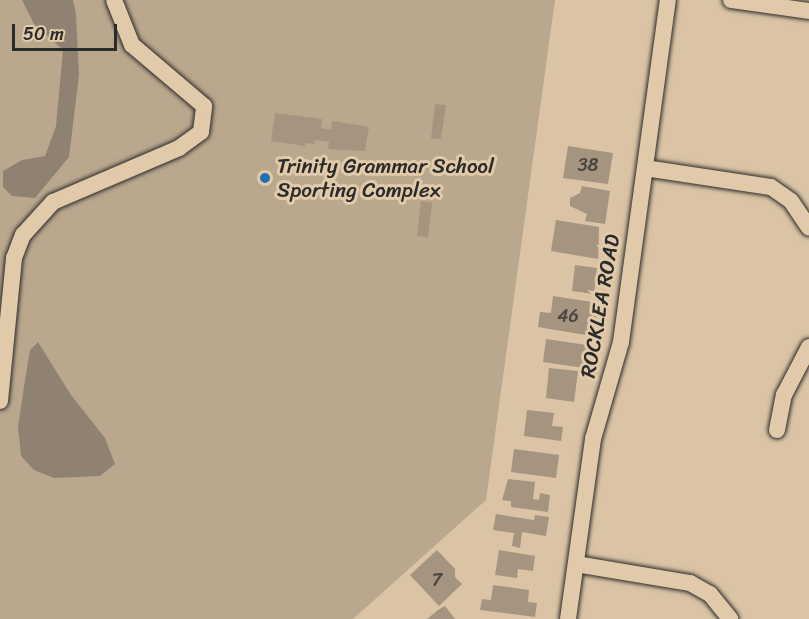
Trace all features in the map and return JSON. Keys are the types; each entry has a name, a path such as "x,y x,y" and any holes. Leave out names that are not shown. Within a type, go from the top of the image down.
{"street":[{"path":"0,401 14,258 23,234 53,202 179,148 201,132 204,106 132,45 114,0"},
{"name":"ROCKLEA ROAD","path":"568,619 593,439 621,342 668,0"},
{"path":"731,0 809,11"},
{"path":"645,168 771,187 791,201 809,228"},
{"path":"777,430 784,395 809,347"},
{"path":"576,564 690,583 710,594 730,619"}],"shaded area":[{"name":"Trinity Grammar School Sporting Complex","path":"0,0 555,0 486,500 353,619 0,619"},
{"path":"22,0 73,0 76,14 79,75 69,157 35,198 12,196 3,187 3,171 22,160 45,156 56,126 63,50 34,24"},
{"path":"38,342 71,395 105,438 115,464 100,476 54,478 34,470 21,456 18,427 25,380 30,350"}],"building":[{"path":"435,104 446,105 441,139 431,138"},
{"path":"275,113 322,119 321,128 331,130 332,121 369,127 365,151 328,149 329,142 315,140 315,144 305,143 305,146 271,141"},
{"path":"568,146 613,153 608,184 563,178"},
{"path":"582,186 610,191 605,224 585,221 587,214 570,206 570,198 580,193"},
{"path":"421,201 432,203 428,237 417,236"},
{"path":"556,220 599,227 598,259 551,251"},
{"path":"575,265 597,268 594,294 572,291"},
{"path":"553,296 592,302 590,310 597,311 596,320 590,319 592,336 538,327 540,312 551,313"},
{"path":"546,339 587,345 584,368 543,362"},
{"path":"549,368 578,371 574,402 546,398"},
{"path":"527,410 554,413 552,426 563,427 561,441 524,436"},
{"path":"514,449 559,455 556,478 511,472"},
{"path":"508,479 535,482 533,499 539,500 540,493 550,495 548,512 511,507 511,501 502,500"},
{"path":"496,514 534,520 535,515 549,517 546,536 522,532 520,548 512,546 514,533 493,530"},
{"path":"437,550 455,569 455,577 462,584 439,606 410,575"},
{"path":"499,550 535,556 533,571 518,569 517,578 495,575"},
{"path":"493,585 529,590 528,602 537,603 535,617 480,610 482,599 491,600"},
{"path":"445,606 455,619 427,619 438,610"}],"place":[{"name":"Trinity Grammar School Sporting Complex","path":"265,178"}]}
